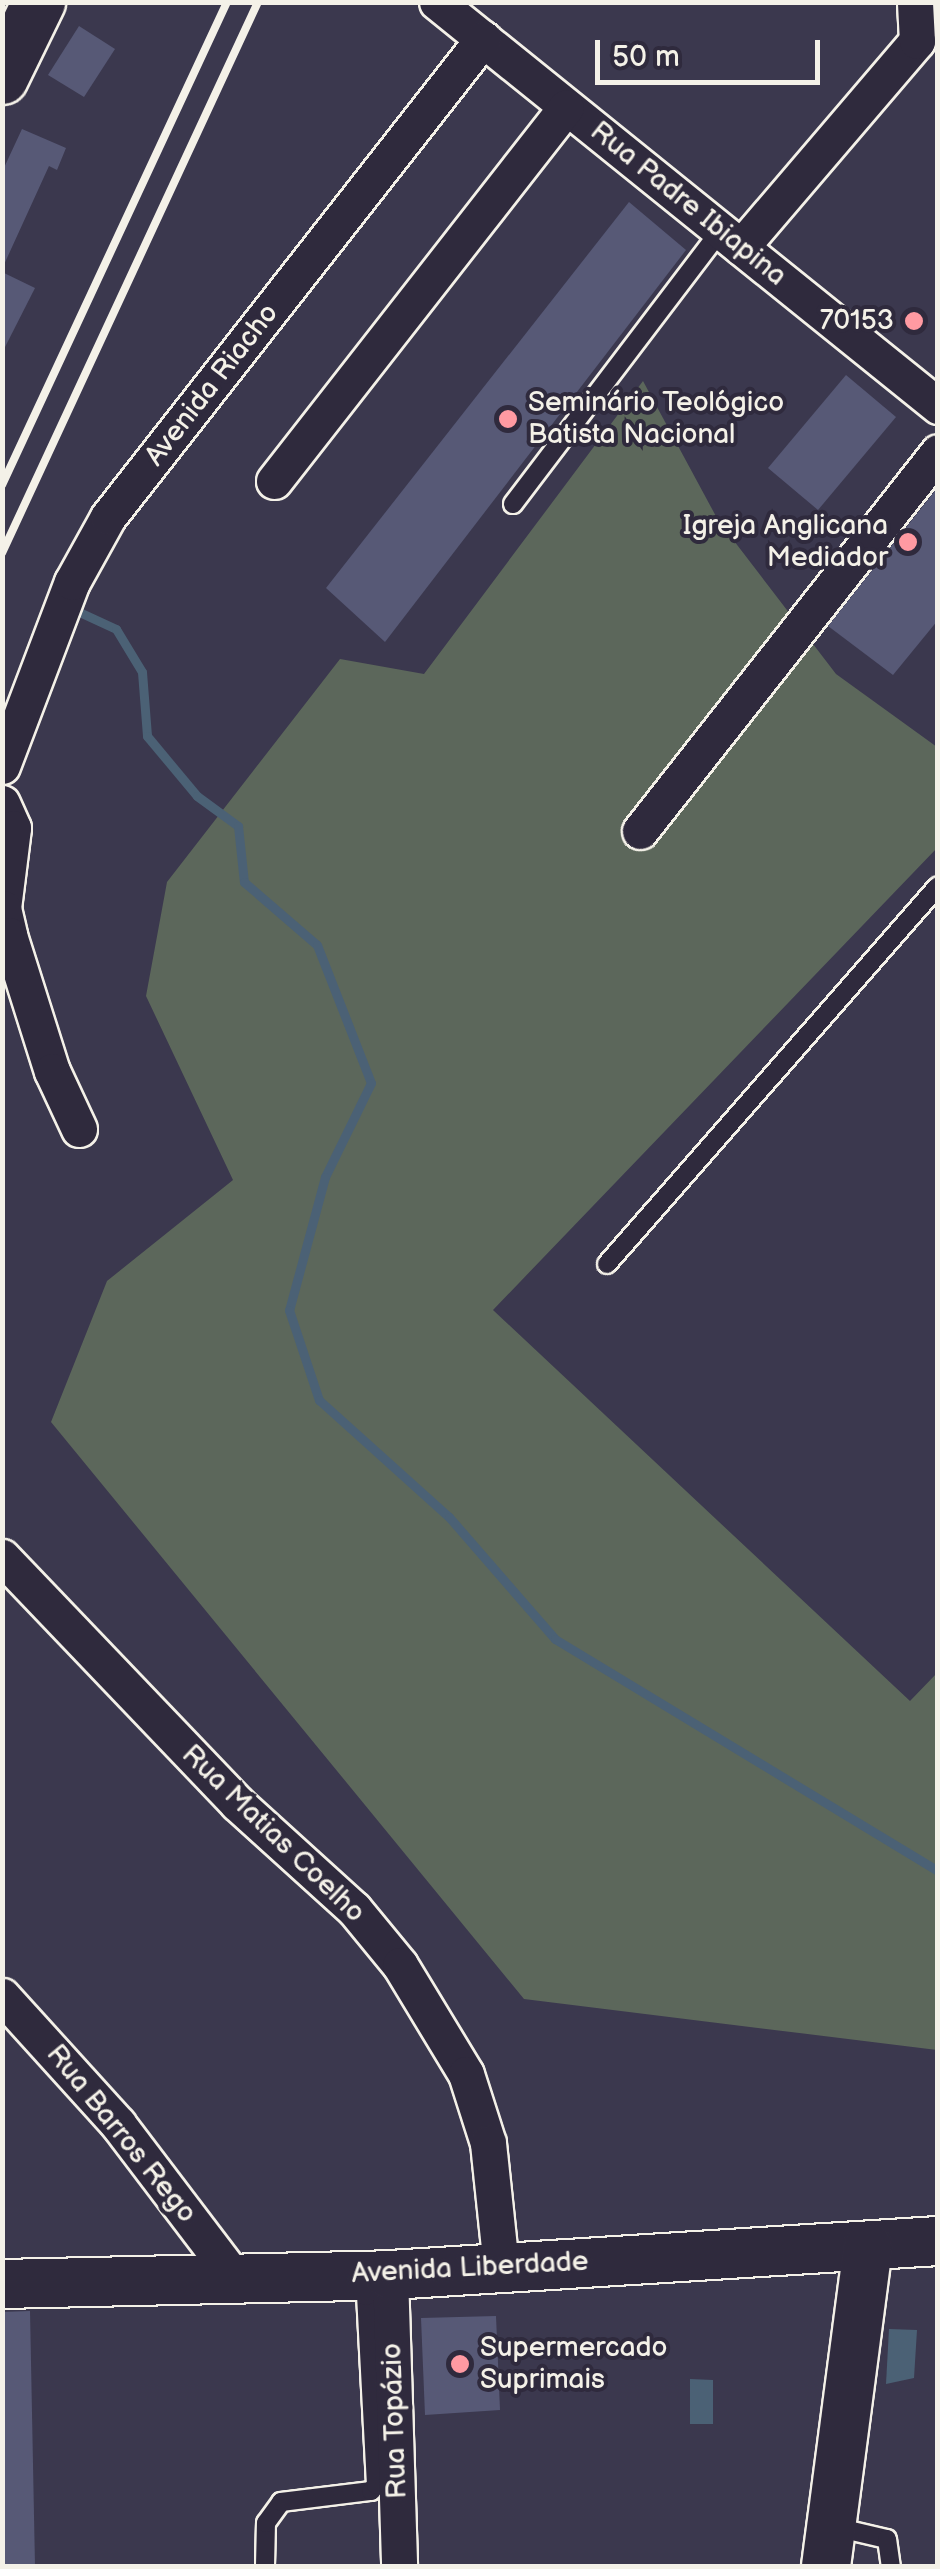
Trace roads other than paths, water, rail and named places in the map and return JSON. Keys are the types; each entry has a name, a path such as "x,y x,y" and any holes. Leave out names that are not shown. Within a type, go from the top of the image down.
{"main road":[{"path":"2,78 39,2"},
{"name":"Avenida Liberdade","path":"2,2284 381,2275 938,2240"},
{"path":"828,2546 868,2247"}],"street":[{"name":"Rua Padre Ibiapina","path":"437,2 938,406"},
{"path":"731,238 927,49 915,2"},
{"name":"Avenida Riacho","path":"2,766 72,582 108,518 483,39"},
{"path":"274,481 566,106"},
{"path":"640,831 938,452"},
{"path":"2,803 13,828 3,908 9,935 52,1071 79,1129"},
{"name":"Rua Matias Coelho","path":"2,1557 237,1802 354,1908 400,1966 466,2074 488,2143 501,2267"},
{"name":"Rua Barros Rego","path":"2,1996 118,2124 234,2277"},
{"name":"Rua Topázio","path":"381,2275 400,2566"}],"lane":[{"path":"512,504 731,238"},
{"path":"608,1264 938,886"},
{"path":"264,2566 266,2523 281,2502 371,2492 376,2485 366,2296 381,2275"},
{"path":"828,2546 887,2539 892,2566"}],"water":[{"path":"889,2329 917,2330 914,2378 886,2384"},
{"path":"690,2379 713,2380 713,2424 690,2424"}],"waterway":[{"path":"77,611 116,629 142,672 147,736 197,796 238,826 244,882 317,945 371,1083 325,1177 289,1310 319,1400 449,1517 555,1639 938,1871"}],"railway":[{"path":"2,485 227,2"},
{"path":"2,553 258,2"}],"place":[{"name":"70153","path":"914,321"},
{"name":"Seminário Teológico Batista Nacional","path":"508,419"},
{"name":"Igreja Anglicana Mediador","path":"908,542"},
{"name":"Supermercado Suprimais","path":"460,2364"}]}
